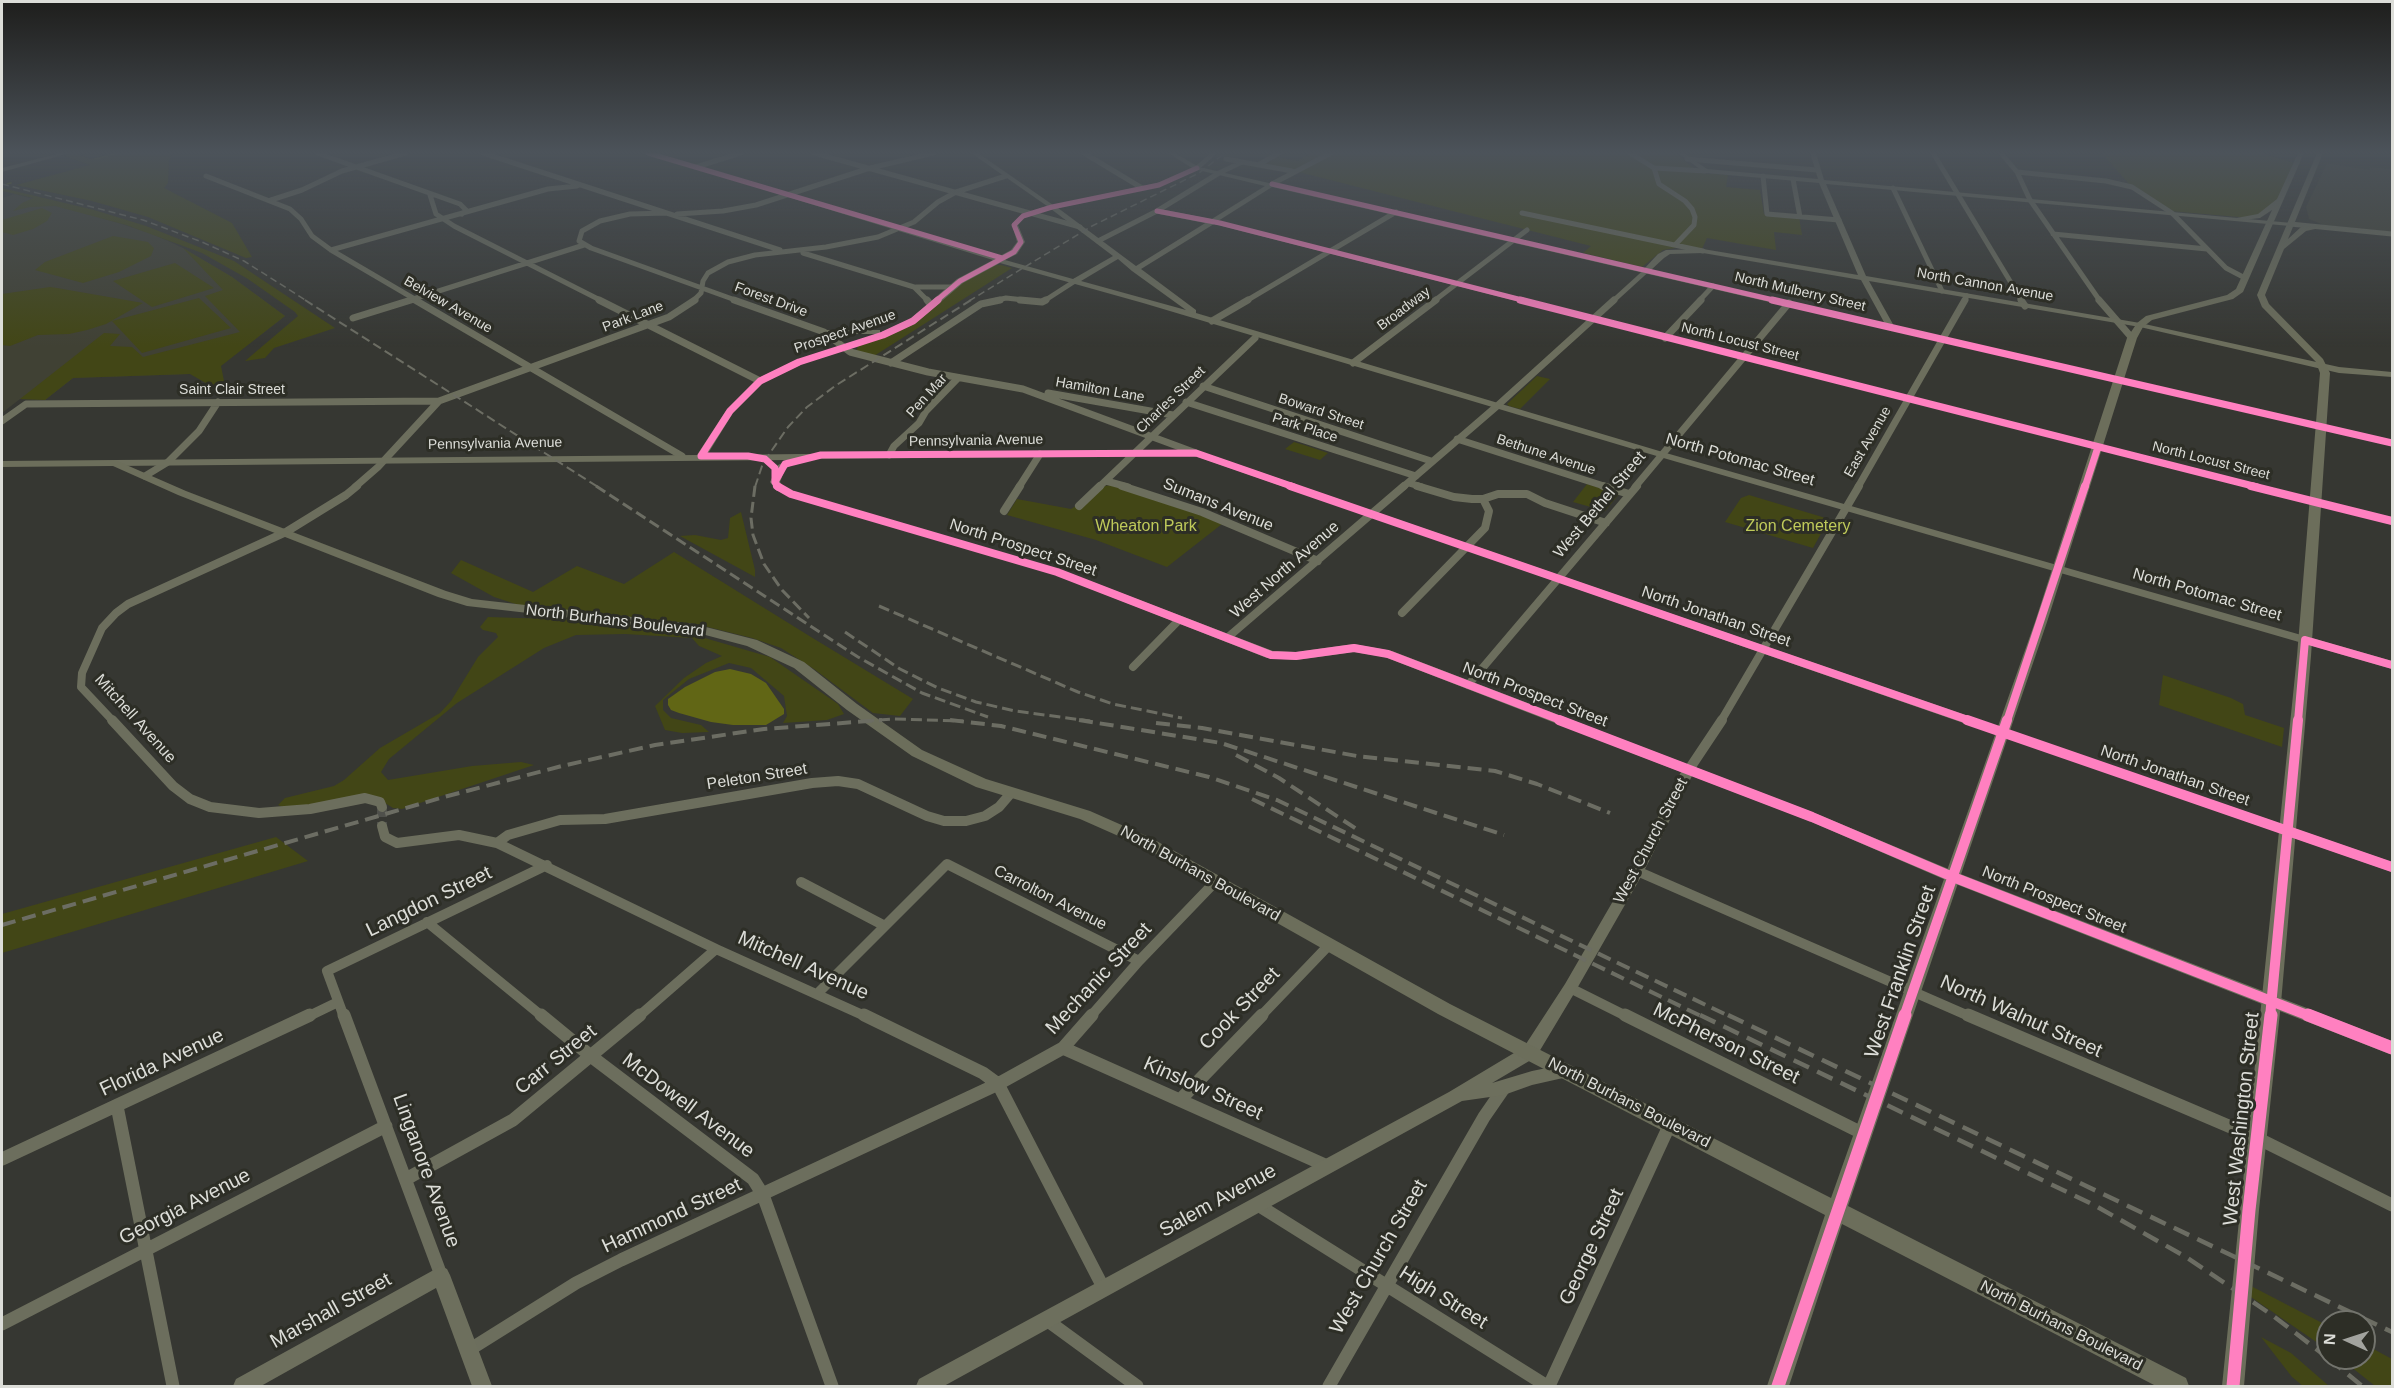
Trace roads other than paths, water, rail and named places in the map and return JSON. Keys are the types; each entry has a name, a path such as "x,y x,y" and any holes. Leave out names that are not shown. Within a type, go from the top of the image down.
{"main road":[{"path":"863,218 1075,281 1143,304 1206,321"},
{"name":"Prospect Avenue","path":"701,456 730,411 760,381 816,355 898,328 919,316 952,287 1014,252 1020,245 1021,239 1014,225 1021,218"},
{"path":"1067,218 1206,321"},
{"path":"1135,269 1220,218"},
{"name":"North Mulberry Street","path":"1420,218 2392,443"},
{"path":"2222,218 2290,224"},
{"path":"2235,219 2245,218"},
{"path":"2140,325 2160,314 2230,297 2240,290 2272,218"},
{"path":"2293,218 2261,295 2265,305 2324,367"},
{"path":"2306,218 2323,227"},
{"path":"2235,219 2259,226 2263,238"},
{"path":"1839,220 1863,277 1891,328"},
{"name":"North Locust Street","path":"1213,222 2392,521"},
{"path":"2280,250 2304,229 2323,227"},
{"name":"North Cannon Avenue","path":"1646,271 1669,252 1703,251 2140,325 2324,367 2392,375"},
{"path":"1075,281 1118,256"},
{"name":"North Potomac Street","path":"1206,321 1255,338 1306,349"},
{"name":"North Potomac Street","path":"1206,321 2058,570 2392,665"},
{"name":"West Franklin Street","path":"1778,1386 1837,1209 2003,733 2132,338 2140,325"},
{"path":"816,355 826,346 827,334 898,328"},
{"name":"West Washington Street","path":"2233,1386 2249,1210 2259,1139 2305,640 2322,427 2324,367"},
{"name":"Pennsylvania Avenue","path":"2,464 1132,453"},
{"name":"North Jonathan Street","path":"1132,453 1196,453 2392,867"},
{"path":"775,482 785,464 821,455"},
{"path":"748,456 765,459 773,464 775,482"},
{"name":"North Burhans Boulevard","path":"115,463 442,594 471,603 694,628 752,643 799,665 898,741 949,768 1011,793 1085,815 1146,842 1444,1009 2178,1386"},
{"name":"North Prospect Street","path":"775,482 779,489 791,494 1044,567 1260,651 1281,656 1343,648 1366,648 1388,654 1812,817 1953,877 2392,1048"},
{"name":"West Church Street","path":"1530,1052 1570,988 1637,871 1688,771"},
{"name":"Salem Avenue","path":"926,1386 1455,1097 1530,1052"},
{"path":"1455,1097 1504,1088 1532,1078 1566,1071"},
{"name":"Linganore Avenue","path":"441,1275 482,1386"},
{"name":"Marshall Street","path":"243,1386 441,1275"}],"street":[{"name":"Belview Avenue","path":"299,218 312,237 331,250 682,456"},
{"path":"331,250 446,218"},
{"path":"454,226 460,218"},
{"path":"584,245 579,241 579,235 586,228 614,218"},
{"path":"680,218 772,248 823,258 914,287 926,289 952,287"},
{"name":"Park Lane","path":"286,532 364,482 439,400 649,325 690,304 701,293 703,281 708,273 721,265 742,258 866,240 900,229 921,218"},
{"path":"1048,218 1080,227"},
{"path":"1098,241 1144,218"},
{"name":"North Locust Street","path":"1191,218 1213,222"},
{"path":"1206,321 1386,218"},
{"path":"1545,218 1703,251"},
{"path":"1675,245 1691,229 1695,218"},
{"path":"1810,218 1839,220"},
{"path":"1907,218 1942,291"},
{"path":"1973,218 2025,306"},
{"path":"2042,218 2116,321 2132,338"},
{"path":"2177,218 2232,273 2245,278"},
{"path":"442,219 760,381"},
{"path":"2290,224 2392,234"},
{"name":"Broadway","path":"1353,363 1527,230"},
{"path":"2053,234 2207,249"},
{"path":"353,318 584,245"},
{"name":"Forest Drive","path":"584,245 827,334 850,352 958,378 1023,389 1150,437"},
{"name":"West North Avenue","path":"1227,638 1497,406 1646,271"},
{"path":"891,363 988,301 1011,298 1042,302 1075,281"},
{"path":"1665,338 1713,286"},
{"path":"914,287 931,305"},
{"name":"East Avenue","path":"1846,508 1967,296"},
{"name":"West Bethel Street","path":"1468,686 1789,303"},
{"name":"Charles Street","path":"1079,506 1255,338"},
{"name":"Pen Mar","path":"889,455 894,446 919,423 926,411 958,378"},
{"name":"Boward Street","path":"1203,386 1431,461"},
{"name":"Hamilton Lane","path":"1023,389 1173,415"},
{"name":"Saint Clair Street","path":"2,421 26,404 439,400"},
{"path":"145,476 168,462 199,431 218,402"},
{"name":"Park Place","path":"1186,402 1416,476"},
{"name":"North Jonathan Street","path":"1150,437 1196,453"},
{"name":"Bethune Avenue","path":"1456,439 1629,494"},
{"path":"1004,511 1040,454"},
{"name":"Sumans Avenue","path":"1106,481 1193,508 1318,561"},
{"path":"1409,483 1454,497 1483,499 1498,494 1527,494 1545,503 1606,523"},
{"path":"1402,613 1485,528 1489,519 1489,511 1483,499"},
{"name":"West Church Street","path":"1688,771 1717,730 1846,508"},
{"name":"Mitchell Avenue","path":"286,532 150,594 116,613 102,628 82,673 81,687 173,786 190,799 210,807 259,813 287,812 365,798 380,802 381,807"},
{"path":"1133,667 1179,620"},
{"name":"Peleton Street","path":"497,843 508,835 560,820 605,819 812,783 838,781 858,784 927,816 944,820 966,821 985,816 999,807 1011,793"},
{"name":"Mitchell Avenue","path":"382,826 385,837 396,843 459,836 497,843 547,865 716,949 818,993 983,1072 998,1084 1104,1289"},
{"name":"Carrolton Avenue","path":"885,926 946,864 1139,961"},
{"name":"Langdon Street","path":"327,971 547,865"},
{"name":"North Walnut Street","path":"1637,871 2080,1064 2259,1139 2392,1205"},
{"path":"801,882 885,926 818,993"},
{"name":"Mechanic Street","path":"998,1084 1063,1048 1139,961 1215,882"},
{"name":"McDowell Avenue","path":"428,922 591,1057 753,1179 763,1195 832,1386"},
{"name":"Cook Street","path":"1180,1100 1329,945"},
{"name":"Carr Street","path":"406,1179 495,1132 591,1057 716,949"},
{"name":"Linganore Avenue","path":"327,971 441,1275"},
{"name":"McPherson Street","path":"1570,988 1864,1134"},
{"name":"Florida Avenue","path":"2,1160 338,1002"},
{"name":"Kinslow Street","path":"1063,1048 1327,1166"},
{"name":"Hammond Street","path":"469,1350 576,1283 998,1084"},
{"name":"West Church Street","path":"1329,1386 1484,1117 1504,1088"},
{"path":"117,1106 173,1386"},
{"name":"George Street","path":"1548,1386 1670,1124"},
{"name":"Georgia Avenue","path":"2,1324 386,1126"},
{"name":"High Street","path":"1258,1205 1548,1386"},
{"path":"1048,1321 1137,1386"}],"tunnel":[{"path":"382,807 382,826"}],"railway":[{"path":"134,218 202,242 244,261 307,301"},
{"path":"969,301 1109,218"},
{"path":"305,300 598,487"},
{"path":"755,487 763,463 788,427 807,407 835,386 971,300"},
{"path":"596,486 858,657 922,693 988,717"},
{"path":"755,486 751,518 753,535 764,564 782,590 809,618"},
{"path":"879,606 1078,692 1113,704 1182,718"},
{"path":"845,632 900,669 938,688 976,702 1015,711 1090,721"},
{"path":"863,721 894,719 957,721"},
{"path":"2,925 444,797 562,766 655,745 764,729 882,720"},
{"path":"950,720 957,721"},
{"path":"1079,720 1221,743 1504,835"},
{"path":"957,721 963,721"},
{"path":"957,721 1001,726 1209,777 1277,800 1731,1017"},
{"path":"1156,723 1202,728 1357,756 1495,771 1537,784 1610,813"},
{"path":"1236,755 1279,778 1361,832"},
{"path":"1252,799 1703,1017"},
{"path":"1700,1015 2094,1205 2186,1257 2272,1315 2362,1386"},
{"path":"1728,1015 2392,1332"}],"park label":[{"name":"Wheaton Park","path":"1146,527"},
{"name":"Zion Cemetery","path":"1798,527"}]}
